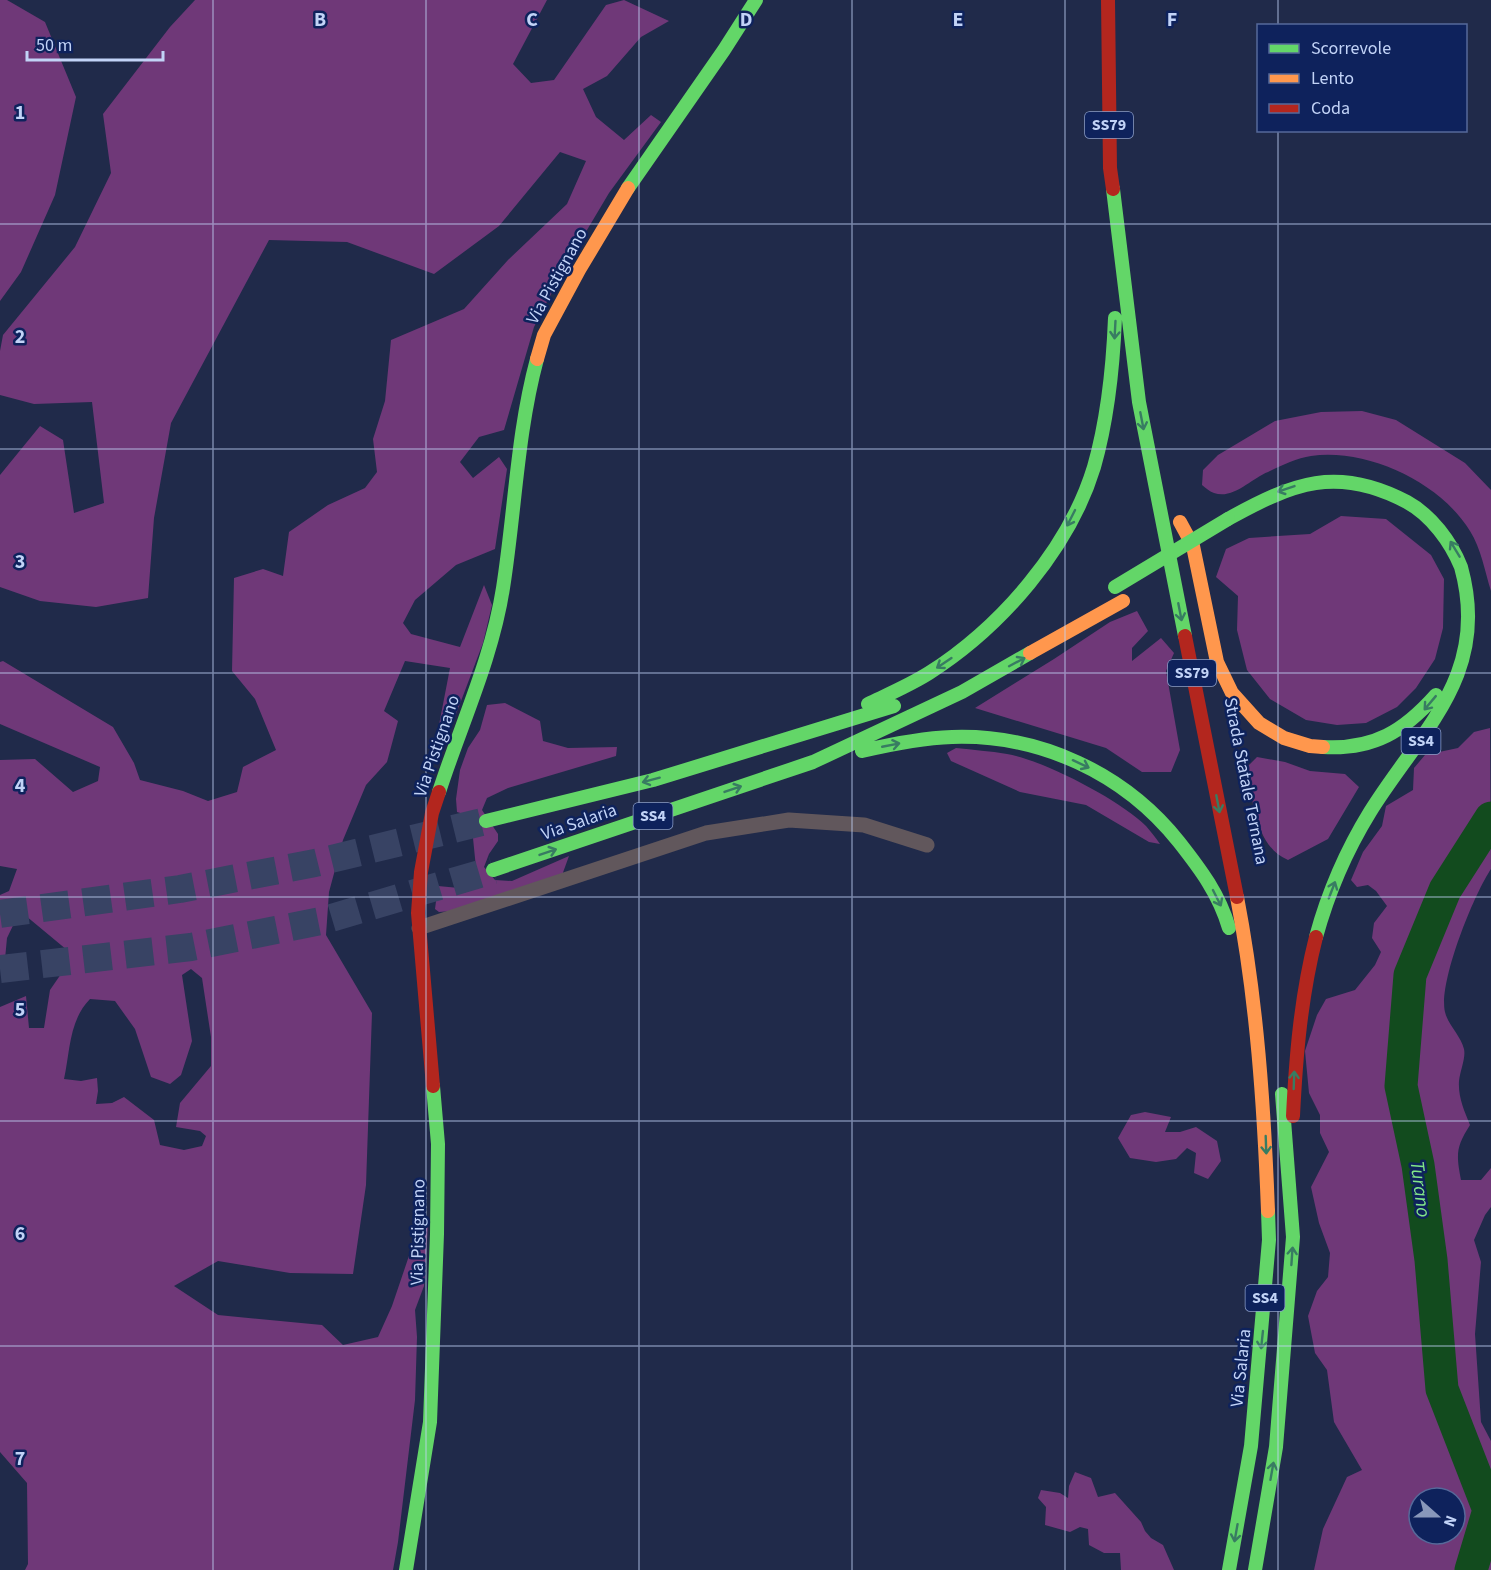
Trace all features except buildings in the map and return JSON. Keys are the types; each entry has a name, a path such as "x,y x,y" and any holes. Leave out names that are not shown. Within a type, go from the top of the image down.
{"main road":[{"name":"Via Pistignano","path":"406,1570 430,1422 438,1234 438,1144 418,914 422,872 432,813 455,743 484,668 503,590 528,393 544,335 625,192 756,0"},
{"name":"Strada Statale Ternana","path":"1108,0 1110,168 1139,402 1244,936 1256,1024"},
{"path":"807,734 901,688 958,653 989,627 1019,597 1047,560 1071,519 1095,465 1111,390 1119,250"},
{"name":"Strada Statale Ternana","path":"1129,321 1152,401 1164,459"},
{"name":"SS4","path":"1110,590 1278,491 1297,485 1337,481 1387,491 1428,515 1451,542 1467,573 1474,607 1475,624 1470,657 1458,687 1370,812 1344,862 1323,914 1308,968 1297,1036 1290,1181 1293,1238 1283,1369 1276,1447 1255,1570"},
{"path":"1286,506 1302,500 1327,496"},
{"name":"SS79","path":"1206,669 1176,512 1193,546 1216,662 1223,679 1239,703 1262,725 1292,742 1318,748 1345,749 1363,746 1395,733 1423,711 1434,698 1451,669 1460,637 1460,604 1451,571 1432,540 1412,521 1388,507 1344,496"},
{"path":"1164,577 1206,552"},
{"path":"813,762 962,692 1129,598"},
{"path":"1003,653 1041,631"},
{"name":"SS4","path":"807,734 873,714 916,696"},
{"name":"Via Salaria","path":"486,820 654,780 807,734"},
{"name":"SS4","path":"813,762 934,737 979,737 1038,746 1114,780 1157,815 1178,839 1218,897 1234,939 1256,1024"},
{"name":"Via Salaria","path":"492,870 813,762"},
{"name":"Strada Statale Ternana","path":"1231,797 1256,925"},
{"name":"Via Salaria","path":"1229,1570 1251,1446 1269,1240 1265,1131 1256,1024"},
{"path":"1280,1079 1290,1181"}],"street":[{"path":"419,928 706,833 789,820 864,825 927,845"}],"shaded area":[{"path":"0,0 7,0 45,22 76,97 55,195 21,272 0,301"},
{"path":"195,0 547,0 513,64 531,83 554,80 606,5 624,0 669,21 641,37 607,76 583,89 596,117 624,140 651,115 661,122 609,193 565,267 534,327 504,430 479,437 460,462 473,478 499,457 507,469 495,549 456,565 415,600 403,623 411,634 460,647 484,585 492,605 483,643 447,738 438,730 450,668 405,661 384,711 398,721 387,762 366,785 343,840 329,892 326,935 372,1013 366,1185 353,1274 290,1273 218,1261 174,1286 218,1315 322,1325 343,1345 378,1337 392,1306 413,1244 428,1225 424,1286 415,1310 417,1337 415,1400 393,1570 25,1570 28,1564 27,1483 0,1452 0,1007 26,996 29,1028 44,1028 50,990 61,974 67,950 20,911 7,938 5,959 0,961 0,895 9,891 17,869 0,866 0,760 35,759 73,792 98,781 100,767 0,724 0,662 3,661 113,727 134,763 140,780 183,791 208,801 237,792 243,767 276,750 255,699 232,671 234,578 263,569 283,576 289,532 328,505 365,488 377,472 373,439 385,401 391,340 464,309 508,260 567,204 586,161 560,152 499,226 434,274 347,242 269,240 171,423 154,518 148,598 96,607 40,601 0,587 0,475 40,426 63,440 74,513 104,503 92,402 34,404 0,395 0,351 3,335 75,247 111,173 103,114 170,27","holes":["191,969 202,978 211,1037 211,1066 180,1103 176,1127 200,1131 206,1136 202,1146 184,1150 160,1145 154,1120 124,1097 112,1103 96,1104 97,1078 81,1081 64,1079 74,1026 83,1007 90,999 115,1001 135,1029 151,1077 170,1084 181,1075 192,1041 182,975"]},
{"path":"1362,411 1396,420 1465,463 1491,490 1491,591 1477,545 1457,513 1421,484 1378,463 1355,457 1311,456 1278,467 1228,494 1214,493 1202,485 1203,470 1218,455 1275,421 1321,412"},
{"path":"1341,516 1386,519 1431,555 1444,579 1443,628 1435,659 1416,688 1397,707 1366,723 1337,725 1306,720 1270,699 1247,670 1237,630 1238,596 1216,577 1226,549 1249,538 1310,534"},
{"path":"1137,611 1148,631 1132,648 1132,661 1161,638 1174,653 1166,671 1180,750 1171,772 1142,772 1106,748 975,708 1110,622"},
{"path":"505,703 540,721 543,741 568,748 617,747 616,756 508,788 487,798 482,810 498,834 498,841 484,867 495,880 512,881 569,856 561,878 463,910 439,912 435,909 438,886 459,888 463,893 478,888 472,828 467,815 457,812 456,799 460,770 468,748 480,730 487,705"},
{"path":"1490,728 1491,869 1459,939 1444,999 1447,1017 1464,1049 1459,1093 1470,1125 1458,1151 1461,1180 1481,1180 1491,1168 1491,1207 1474,1240 1481,1262 1475,1334 1481,1422 1491,1441 1491,1570 1314,1570 1323,1529 1347,1477 1362,1470 1334,1422 1327,1370 1315,1353 1308,1316 1317,1291 1328,1277 1330,1253 1319,1223 1311,1187 1329,1152 1320,1133 1320,1115 1309,1093 1305,1051 1317,1015 1326,999 1355,990 1375,965 1381,952 1372,938 1374,923 1387,906 1376,891 1368,885 1357,887 1351,880 1363,852 1382,826 1386,806 1413,790 1414,768 1425,755 1458,748 1474,732"},
{"path":"956,748 1007,754 1060,773 1100,793 1134,816 1146,826 1160,844 1149,842 1086,805 1020,792 951,761 947,753"},
{"path":"1257,757 1285,762 1310,771 1345,774 1359,787 1328,839 1288,860 1277,854 1268,844 1257,820 1246,768"},
{"path":"1145,1112 1171,1117 1165,1132 1180,1132 1196,1127 1217,1141 1221,1161 1208,1179 1194,1173 1196,1153 1187,1148 1176,1159 1156,1162 1130,1158 1118,1138 1131,1115"},
{"path":"1075,1472 1091,1478 1098,1497 1115,1493 1141,1522 1151,1538 1163,1545 1174,1570 1121,1570 1120,1553 1104,1553 1089,1545 1088,1529 1080,1527 1070,1532 1045,1525 1046,1507 1038,1498 1041,1490 1060,1493 1068,1498 1069,1486"}],"waterway":[{"name":"Turano","path":"1471,1570 1489,1510 1442,1389 1431,1260 1418,1165 1401,1086 1410,975 1445,890 1491,818"}],"tunnel":[{"path":"0,914 180,889 315,863 486,821"},
{"path":"0,969 191,947 321,921 493,870"}],"traffic: fast":[{"path":"628,188 756,0"},
{"path":"1113,189 1139,402 1185,636"},
{"path":"868,704 922,677 982,633 1029,584 1050,556 1083,498 1094,467 1109,393 1115,318"},
{"path":"439,792 484,666 498,614 525,415 537,359"},
{"path":"1228,519 1251,506 1295,488 1316,483 1359,484 1407,502 1424,514 1446,539 1461,567 1468,605 1467,639 1459,670 1446,699 1429,727 1370,812 1353,842 1332,888 1316,937"},
{"path":"1115,587 1228,519"},
{"path":"493,870 813,762 962,692 1030,653"},
{"path":"1323,747 1358,745 1387,736 1412,719 1436,695"},
{"path":"486,821 653,780 894,706"},
{"path":"862,751 930,739 985,738 1017,742 1078,762 1133,796 1179,842 1208,883 1220,904 1229,928"},
{"path":"406,1570 430,1422 438,1144 433,1086"},
{"path":"1255,1570 1276,1447 1293,1237 1282,1094"},
{"path":"1229,1570 1251,1446 1269,1240 1268,1211"}],"traffic: slow":[{"path":"537,359 544,335 579,270 628,188"},
{"path":"1180,522 1193,546 1217,662 1232,693 1259,723 1284,738 1310,746 1323,747"},
{"path":"1030,653 1123,601"},
{"path":"1237,897 1250,975 1258,1054 1268,1211"}],"traffic: jam":[{"path":"1108,0 1110,168 1113,189"},
{"path":"1185,636 1237,897"},
{"path":"433,1086 418,913 421,872 432,813 439,792"},
{"path":"1293,1116 1300,1026 1306,981 1316,937"}]}
